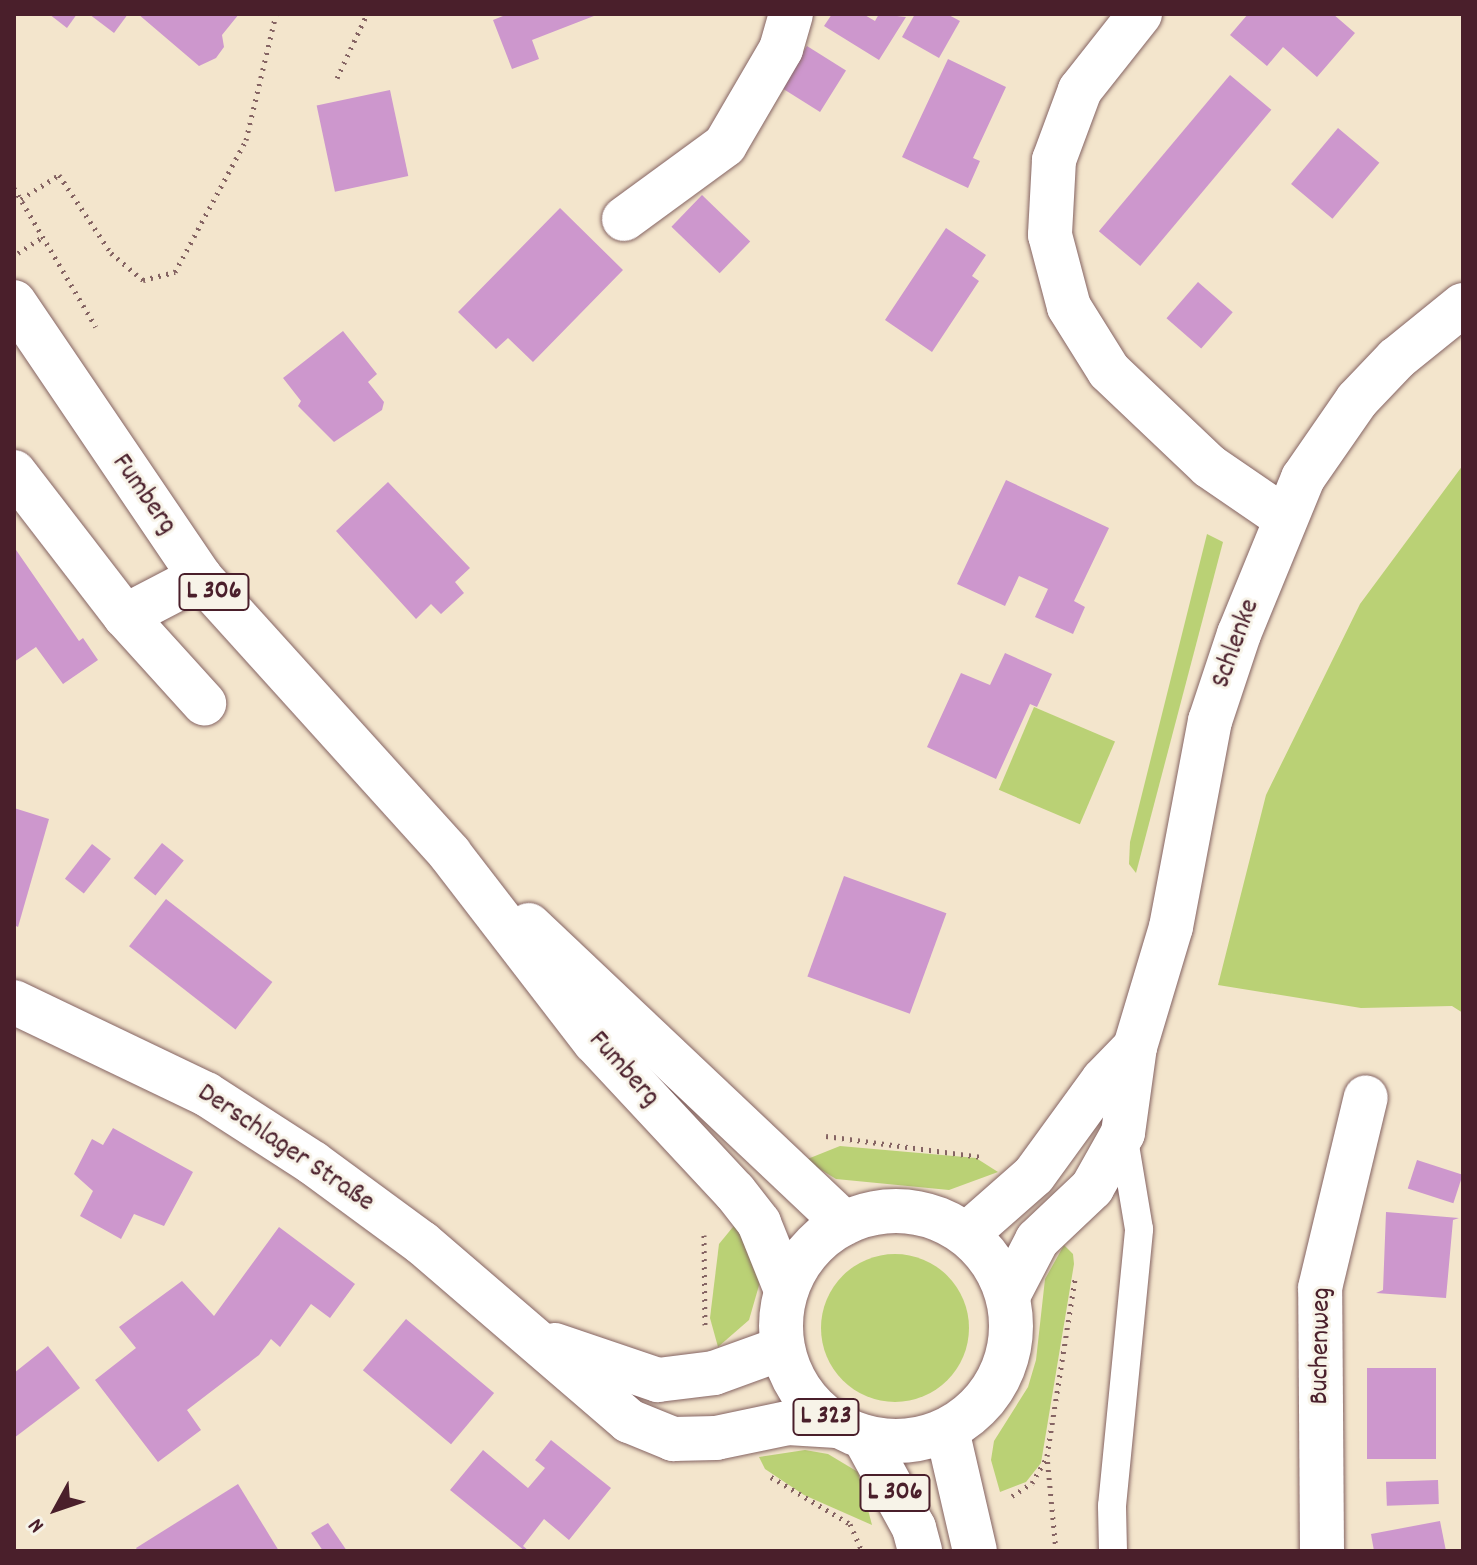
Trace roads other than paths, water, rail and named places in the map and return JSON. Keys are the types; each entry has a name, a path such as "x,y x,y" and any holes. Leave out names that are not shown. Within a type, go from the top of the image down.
{"main road":[{"path":"624,219 725,145 781,49 791,14"},
{"path":"1140,14 1080,90 1054,160 1050,235 1069,307 1109,371 1209,466 1285,518"},
{"name":"Fumberg","path":"14,302 200,577 450,854 595,1042 735,1192 759,1223 786,1290"},
{"name":"Schlenke","path":"1008,1296 1037,1240 1092,1188 1123,1133 1135,1047 1171,927 1210,721 1285,518 1303,478 1357,400 1396,359 1463,305"},
{"path":"14,472 125,616 204,703"},
{"path":"125,616 200,577"},
{"name":"Fumberg","path":"450,854 617,1003 844,1223"},
{"name":"Derschlager Straße","path":"14,1002 137,1057 233,1111 422,1243 629,1421 673,1439 716,1438 788,1423 851,1431"},
{"name":"Schlenke","path":"967,1234 1034,1175 1103,1080 1135,1047"},
{"name":"Buchenweg","path":"1322,1551 1320,1288 1366,1097"},
{"name":"L 323","path":"868,1213 920,1213 967,1234 993,1262 1008,1296 1011,1341 996,1384 966,1419 920,1440 851,1431 812,1405 793,1379 783,1348 786,1290 799,1263 818,1240 844,1223 868,1213"},
{"name":"Derschlager Straße","path":"530,1336 658,1380 714,1373 783,1348"},
{"name":"L 306","path":"947,1430 975,1551"},
{"name":"L 306","path":"851,1431 914,1528 920,1551"}],"lane":[{"path":"1113,1551 1112,1506 1139,1229 1123,1133"}]}
